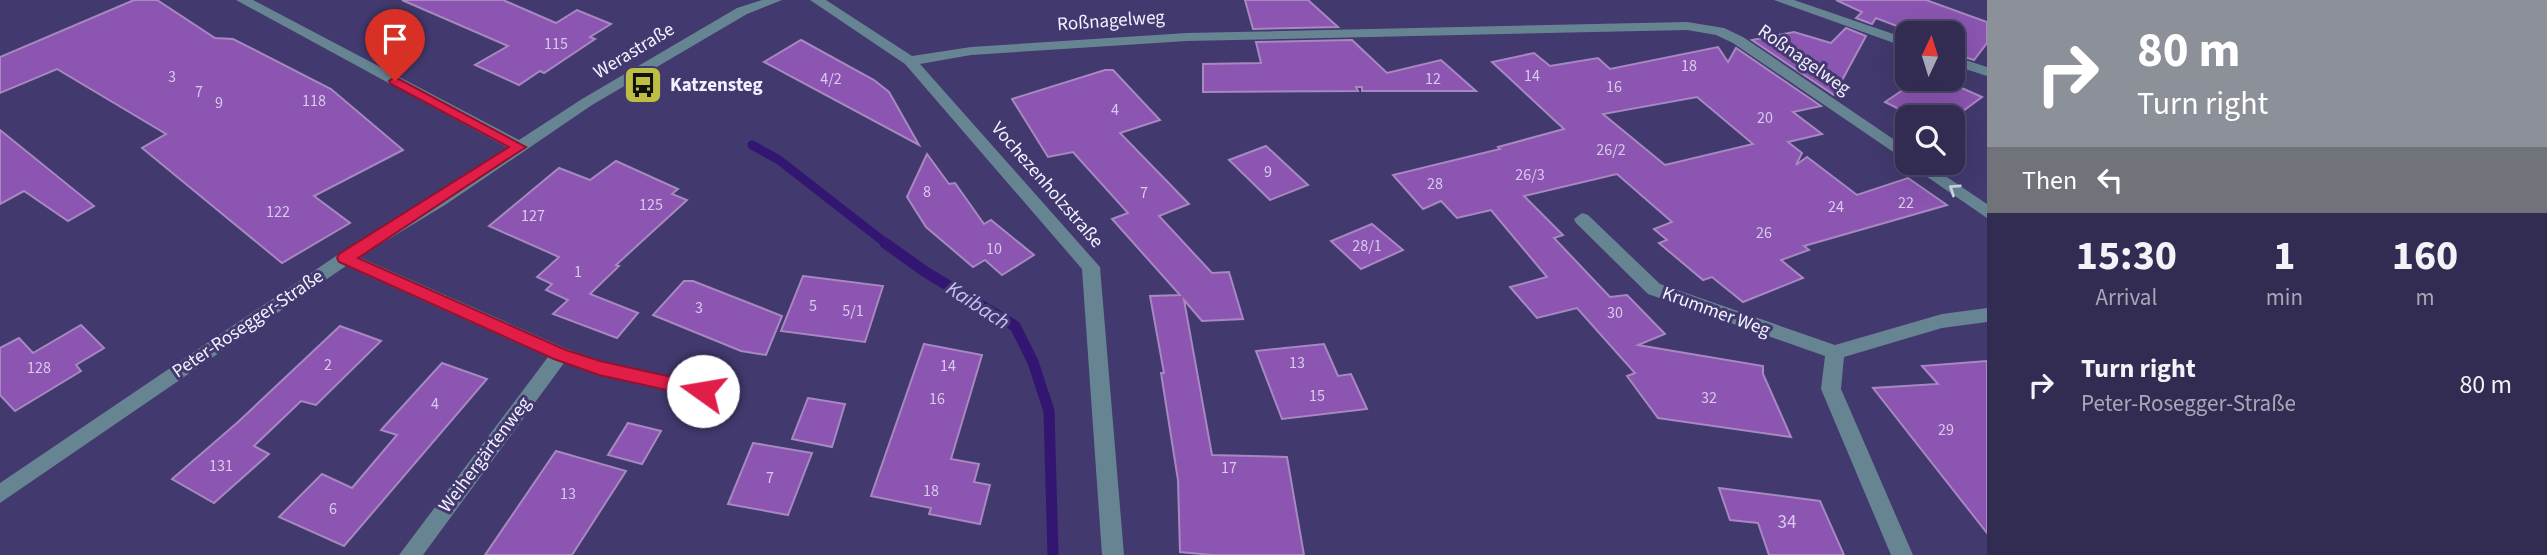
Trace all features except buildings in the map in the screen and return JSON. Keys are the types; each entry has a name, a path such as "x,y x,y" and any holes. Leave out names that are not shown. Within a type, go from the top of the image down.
{"street":[{"path":"243,0 519,147"},
{"name":"Werastraße","path":"519,147 666,54 742,11 775,0"},
{"name":"Vochezenholzstraße","path":"817,0 910,61 1091,267 1112,555"},
{"path":"1781,0 1895,39"},
{"name":"Roßnagelweg","path":"910,61 971,51 1187,37 1687,26 1718,31 1738,40 1895,149"},
{"path":"1965,64 1987,72"},
{"name":"Peter-Rosegger-Straße","path":"0,494 345,258 519,147"},
{"name":"Roßnagelweg","path":"1933,175 1987,212"},
{"name":"Krummer Weg","path":"1581,219 1654,289 1835,352"},
{"path":"345,258 560,354 599,368 703,391"},
{"path":"1902,555 1831,389 1835,352 1942,321 1987,315"},
{"name":"Weihergärtenweg","path":"410,555 560,354"}],"waterway":[{"name":"Kaibach","path":"752,145 779,160 888,245"},
{"name":"Kaibach","path":"885,243 924,271 1015,326 1033,362 1049,411 1053,555"}],"place":[{"name":"Katzensteg","path":"643,85"}],"route":[{"path":"395,81 519,147 439,201 345,258 560,354 599,368 703,391"}]}
